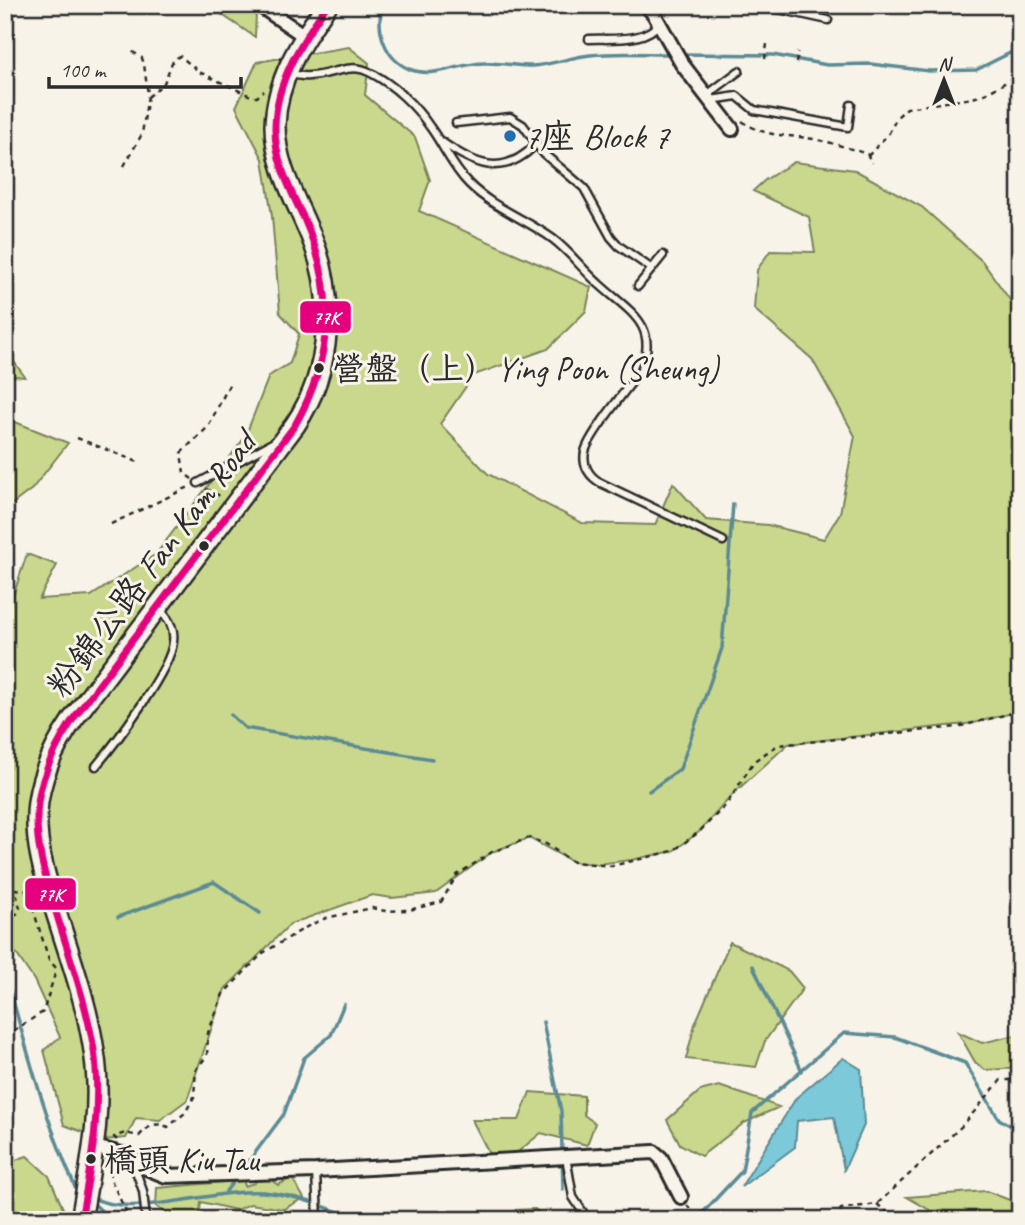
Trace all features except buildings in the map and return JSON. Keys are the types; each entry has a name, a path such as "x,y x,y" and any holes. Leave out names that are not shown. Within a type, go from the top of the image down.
{"main road":[{"name":"粉錦公路 Fan Kam Road","path":"81,1217 93,1156 98,1096 94,1048 82,996 43,867 37,810 47,768 68,727 301,417 314,389 324,350 327,316 321,263 288,184 277,150 275,127 277,105 286,73 327,5"}],"street":[{"path":"259,5 306,37"},
{"path":"653,14 682,64 732,130"},
{"path":"93,1156 131,1158 141,1166 166,1176 316,1171 654,1152 661,1158 681,1197"}],"lane":[{"path":"762,5 828,20"},
{"path":"589,39 640,36 650,32 653,14"},
{"path":"286,73 314,76 351,68 373,73 415,108 438,139 455,169 470,185 486,198 556,241 599,285 629,308 643,326 647,348 645,360 641,370 588,443 584,461 587,471 601,483 723,541"},
{"path":"707,98 739,71"},
{"path":"707,98 737,96 754,110 848,127 851,105"},
{"path":"456,122 510,117 523,125 544,154 584,188 611,237 619,246 652,269"},
{"path":"438,139 463,157 498,165 516,162 536,144"},
{"path":"638,286 663,255"},
{"path":"198,483 266,446 276,442 281,444"},
{"path":"96,766 121,735 170,655 174,638 172,626 157,608"},
{"path":"566,1157 573,1197 588,1220"},
{"path":"131,1158 141,1183 145,1219"},
{"path":"316,1171 318,1217"}],"path":[{"path":"765,59 768,44"},
{"path":"124,166 142,134 148,97 142,58 130,50"},
{"path":"796,63 798,52"},
{"path":"148,97 164,83 173,60 180,56 201,73 253,97 268,89"},
{"path":"868,156 907,108 973,98 1020,74"},
{"path":"719,114 733,116 757,131 815,139 867,154 872,163"},
{"path":"111,524 198,483 184,473 181,453 208,427 231,381"},
{"path":"77,438 138,461"},
{"path":"206,489 225,498"},
{"path":"131,1158 114,1137 125,1133 139,1136 151,1125 158,1123 168,1127 185,1113 194,1097 196,1069 207,1056 208,1034 223,994 263,953 310,925 353,911 372,908 385,911 409,910 441,902 457,875 492,852 529,838 546,844 573,862 612,866 673,851 699,832 727,804 754,761 778,745 958,727 1020,713"},
{"path":"5,921 18,913 20,903 15,889 25,890 49,960 62,974 55,974 43,1012 5,1036"},
{"path":"835,1220 841,1209 877,1204 963,1125 1001,1080 1020,1080"},
{"path":"110,1171 111,1180 130,1220"},
{"path":"681,1197 697,1220"},
{"path":"877,1204 896,1220"},
{"path":"710,1220 717,1216 720,1220"}],"green space":[{"path":"224,5 245,5 256,13 255,37 221,14"},
{"path":"349,47 369,63 365,95 415,137 430,180 419,211 591,287 586,311 548,349 474,375 440,424 488,474 582,523 655,525 673,483 706,520 768,525 824,539 840,513 855,436 812,359 754,309 757,270 770,251 815,252 809,217 753,191 765,180 794,162 855,170 922,207 982,261 1020,314 1020,713 974,723 788,744 734,793 699,832 673,851 597,864 573,862 529,838 492,852 436,893 392,898 372,895 290,924 225,989 187,1100 160,1120 136,1118 126,1138 104,1140 64,1125 44,1050 60,1037 34,980 5,937 5,620 27,554 57,565 39,599 91,596 156,554 245,437 269,376 290,363 299,334 280,313 272,216 263,159 236,107 257,62"},
{"path":"5,358 12,359 25,377 5,375"},
{"path":"5,418 68,443 32,489 11,505 5,526"},
{"path":"730,942 789,971 803,988 765,1041 756,1067 686,1059 695,1024"},
{"path":"958,1032 982,1043 1020,1034 1020,1068 985,1070 975,1062"},
{"path":"719,1086 779,1107 744,1123 701,1156 680,1144 667,1120 700,1091"},
{"path":"530,1092 584,1096 584,1115 595,1123 587,1145 541,1133 497,1169 472,1120 519,1120"},
{"path":"5,1146 10,1162 27,1156 49,1176 68,1220 5,1220"},
{"path":"246,1168 244,1186 255,1183 257,1169 278,1185 292,1178 304,1198 284,1209 250,1204 236,1210 201,1202 199,1220 174,1220 156,1206 157,1188 224,1182"},
{"path":"986,1191 1020,1204 1020,1220 947,1220 907,1197"},
{"path":"535,1209 546,1220 523,1220 516,1210"}],"water":[{"path":"843,1058 861,1069 864,1125 844,1170 834,1117 797,1121 795,1147 741,1187 796,1098"}],"waterway":[{"path":"382,5 381,33 388,51 400,64 419,72 437,72 483,63 539,65 600,54 671,54"},
{"path":"679,54 773,55 827,65 870,64 929,71 976,70 1020,48"},
{"path":"649,791 680,769 722,648 733,504"},
{"path":"231,715 245,728 432,759"},
{"path":"118,917 214,882 260,913"},
{"path":"753,966 802,1071"},
{"path":"5,971 45,1107 64,1161 75,1187 79,1190"},
{"path":"243,1169 284,1114 304,1058 331,1035 344,1004"},
{"path":"543,1022 561,1111 563,1189"},
{"path":"696,1220 742,1171 752,1113 844,1033 895,1037 965,1063 999,1119 1020,1131"},
{"path":"226,1191 236,1178"},
{"path":"92,1197 108,1203 128,1205 264,1192 311,1202 357,1220"},
{"path":"92,1202 111,1220"}],"transit line":[{"name":"77K","path":"81,1220 96,1114 94,1050 83,1001 42,863 37,833 40,791 51,759 73,719 295,425 308,400 323,350 326,324 322,273 315,247 280,163 275,126 276,109 285,77 308,33 327,5"}],"place":[{"name":"7座 Block 7","path":"510,136"},
{"name":"營盤（上）Ying Poon (Sheung)","path":"319,368"},
{"name":"橋頭 Kiu Tau","path":"91,1159"}]}
